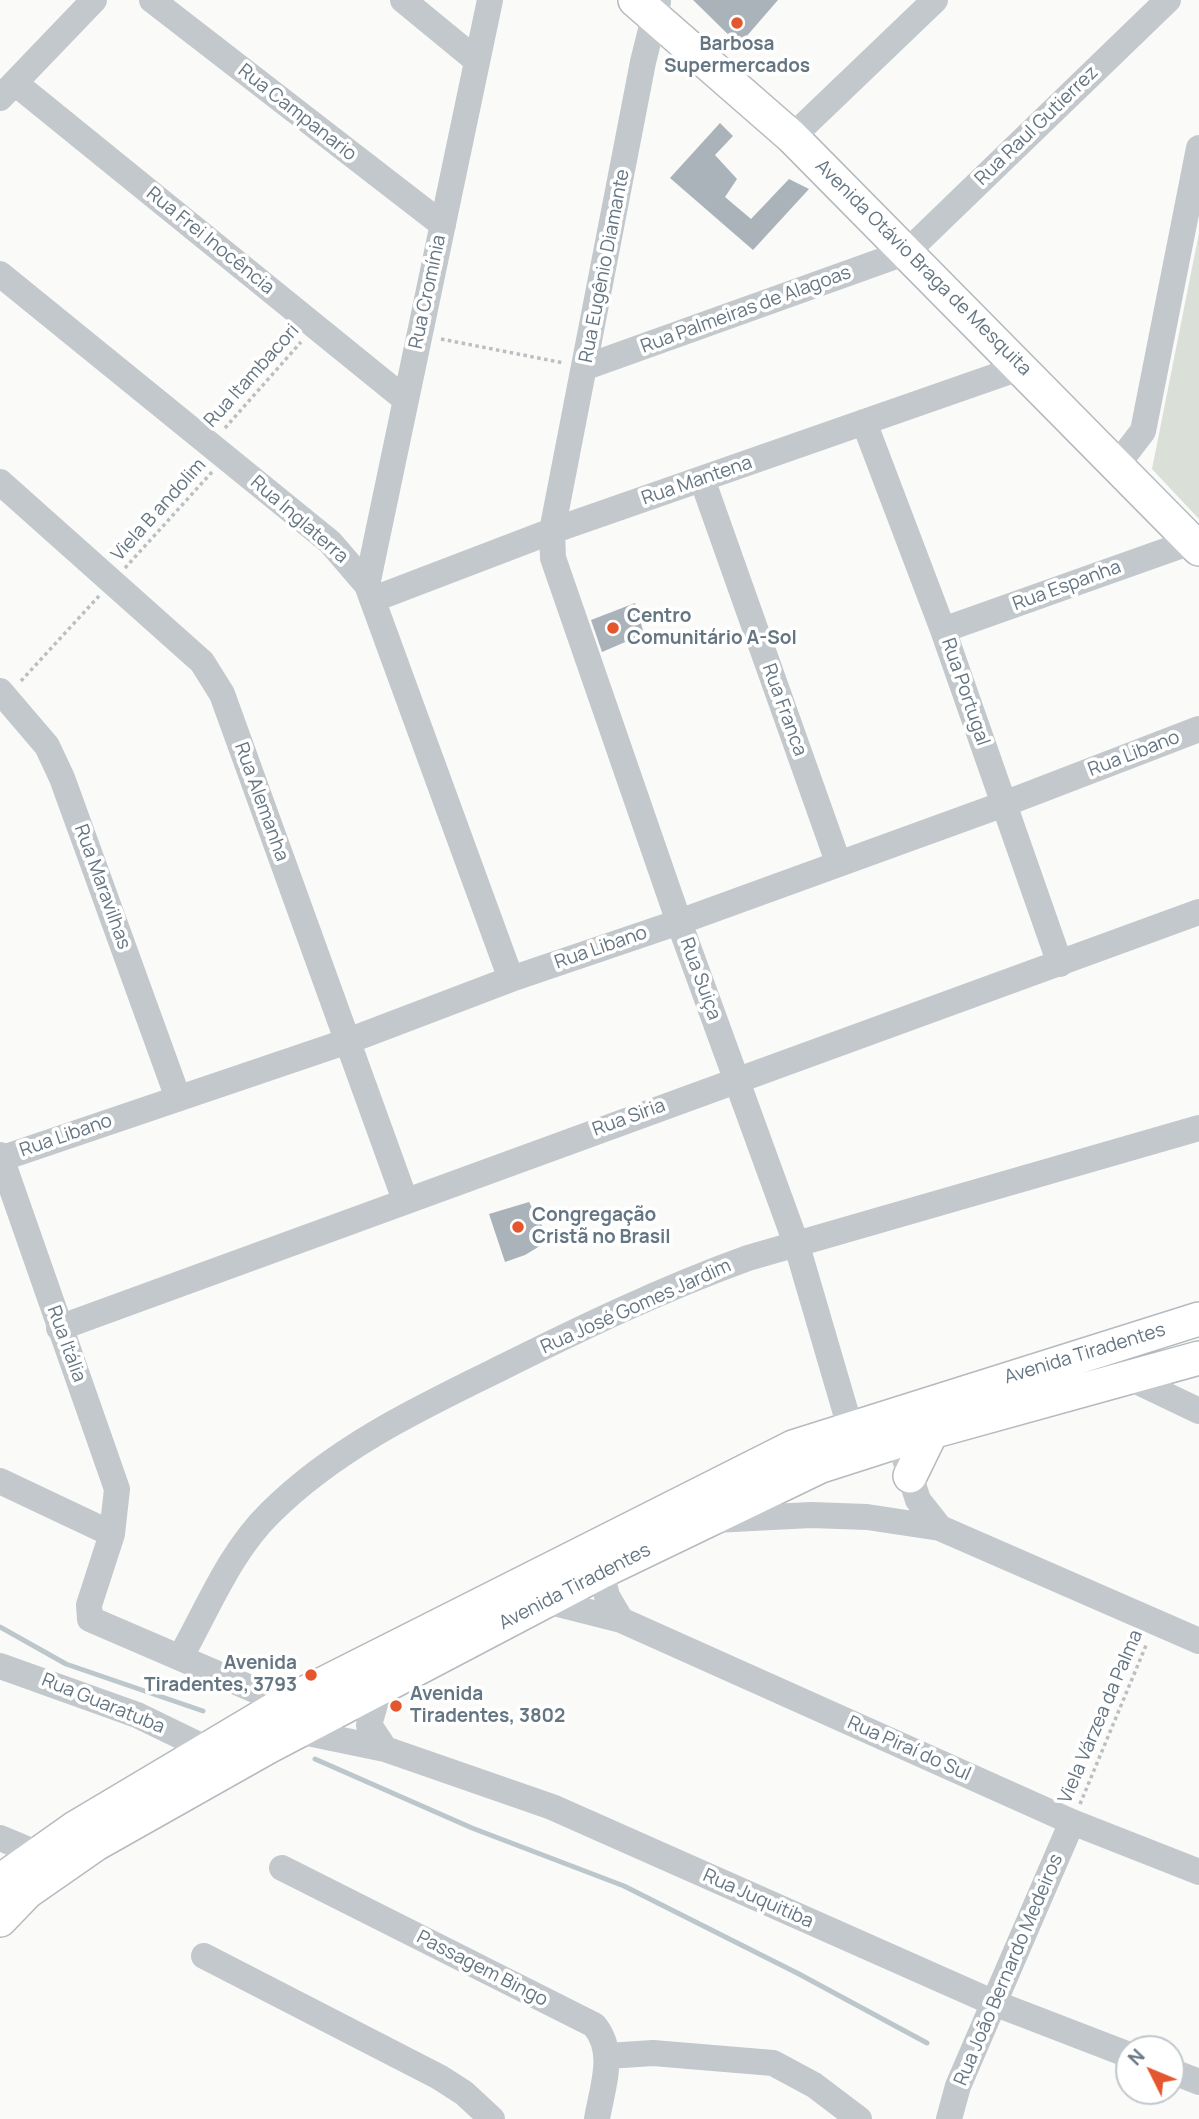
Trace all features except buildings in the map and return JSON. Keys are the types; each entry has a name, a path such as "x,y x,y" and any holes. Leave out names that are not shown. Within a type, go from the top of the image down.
{"main road":[{"name":"Avenida Otávio Braga de Mesquita","path":"650,6 792,137 1195,545"},
{"name":"Avenida Tiradentes","path":"0,1881 36,1853 205,1748 380,1687 601,1572 821,1466 895,1427 1199,1319"},
{"name":"Avenida Tiradentes","path":"0,1920 27,1892 96,1844 292,1717 793,1447 850,1427 895,1427 932,1431 1130,1378 1197,1365"},
{"path":"910,1476 932,1431"}],"street":[{"path":"7,91 94,0"},
{"name":"Rua Campanario","path":"152,0 443,225"},
{"path":"403,0 476,60"},
{"name":"Rua Cromínia","path":"371,592 419,334 490,0"},
{"path":"792,137 935,0"},
{"name":"Rua Raul Gutierrez","path":"906,252 1168,0"},
{"name":"Rua Eugênio Diamante","path":"552,531 586,367 643,62 650,6"},
{"name":"Rua Frei Inocência","path":"7,91 315,326 406,400"},
{"path":"1117,465 1143,431 1195,184 1199,148"},
{"name":"Rua Palmeiras de Alagoas","path":"586,367 906,252"},
{"name":"Rua Inglaterra","path":"0,274 330,542 371,592 511,979"},
{"name":"Rua Mantena","path":"371,592 1022,367"},
{"name":"Rua Portugal","path":"864,422 943,629 1060,964"},
{"name":"Rua Franca","path":"702,479 838,862"},
{"name":"Rua Alemanha","path":"0,482 202,662 222,694 405,1200"},
{"name":"Rua Suiça","path":"552,531 558,574 679,922 797,1246 850,1427"},
{"name":"Rua Espanha","path":"943,629 1195,545"},
{"name":"Rua Maravilhas","path":"3,694 47,746 62,778 178,1098"},
{"name":"Rua Libano","path":"0,1157 348,1041 511,979 679,922 838,862 1004,804 1199,729"},
{"name":"Rua Siria","path":"59,1328 1199,912"},
{"name":"Rua José Gomes Jardim","path":"181,1656 251,1534 310,1477 346,1450 420,1408 569,1334 697,1276 748,1258 1199,1128"},
{"name":"Rua Itália","path":"0,1157 59,1328 115,1476 117,1498 112,1534 89,1605 90,1619 181,1656"},
{"path":"1130,1378 1199,1411"},
{"path":"895,1427 918,1500 940,1528"},
{"path":"0,1481 112,1534"},
{"path":"710,1520 845,1516 898,1520 940,1528 1199,1641"},
{"path":"601,1572 607,1596 621,1620"},
{"name":"Rua Piraí do Sul","path":"546,1601 621,1620 1072,1822 1199,1872"},
{"name":"Rua Juquitiba","path":"181,1656 292,1717 552,1807 994,2003 1115,2050"},
{"name":"Rua Guaratuba","path":"0,1666 137,1715 205,1748"},
{"path":"380,1687 369,1725 385,1749"},
{"name":"Rua João Bernardo Medeiros","path":"949,2119 958,2086 1072,1822"},
{"path":"0,1838 36,1853"},
{"name":"Passagem Bingo","path":"282,1868 594,2025 602,2035 608,2056"},
{"path":"204,1955 439,2077 464,2092 492,2119"},
{"path":"597,2119 608,2056 653,2053 774,2063 814,2085 859,2119"}],"path":[{"name":"Rua Itambacori","path":"217,451 315,326"},
{"path":"419,334 586,367"},
{"name":"Viela B andolim","path":"3,694 113,582 217,451"},
{"name":"Viela Várzea da Palma","path":"1072,1822 1156,1623"}],"shaded area":[{"path":"1199,233 1199,519 1152,469"}],"waterway":[{"path":"0,1627 66,1664 203,1711"},
{"path":"315,1759 472,1828 624,1886 799,1974 927,2043"}],"place":[{"name":"Barbosa Supermercados","path":"737,23"},
{"name":"Centro Comunitário A-Sol","path":"613,628"},
{"name":"Congregação Cristã no Brasil","path":"518,1227"},
{"name":"Avenida Tiradentes, 3793","path":"311,1675"},
{"name":"Avenida Tiradentes, 3802","path":"396,1706"}]}
